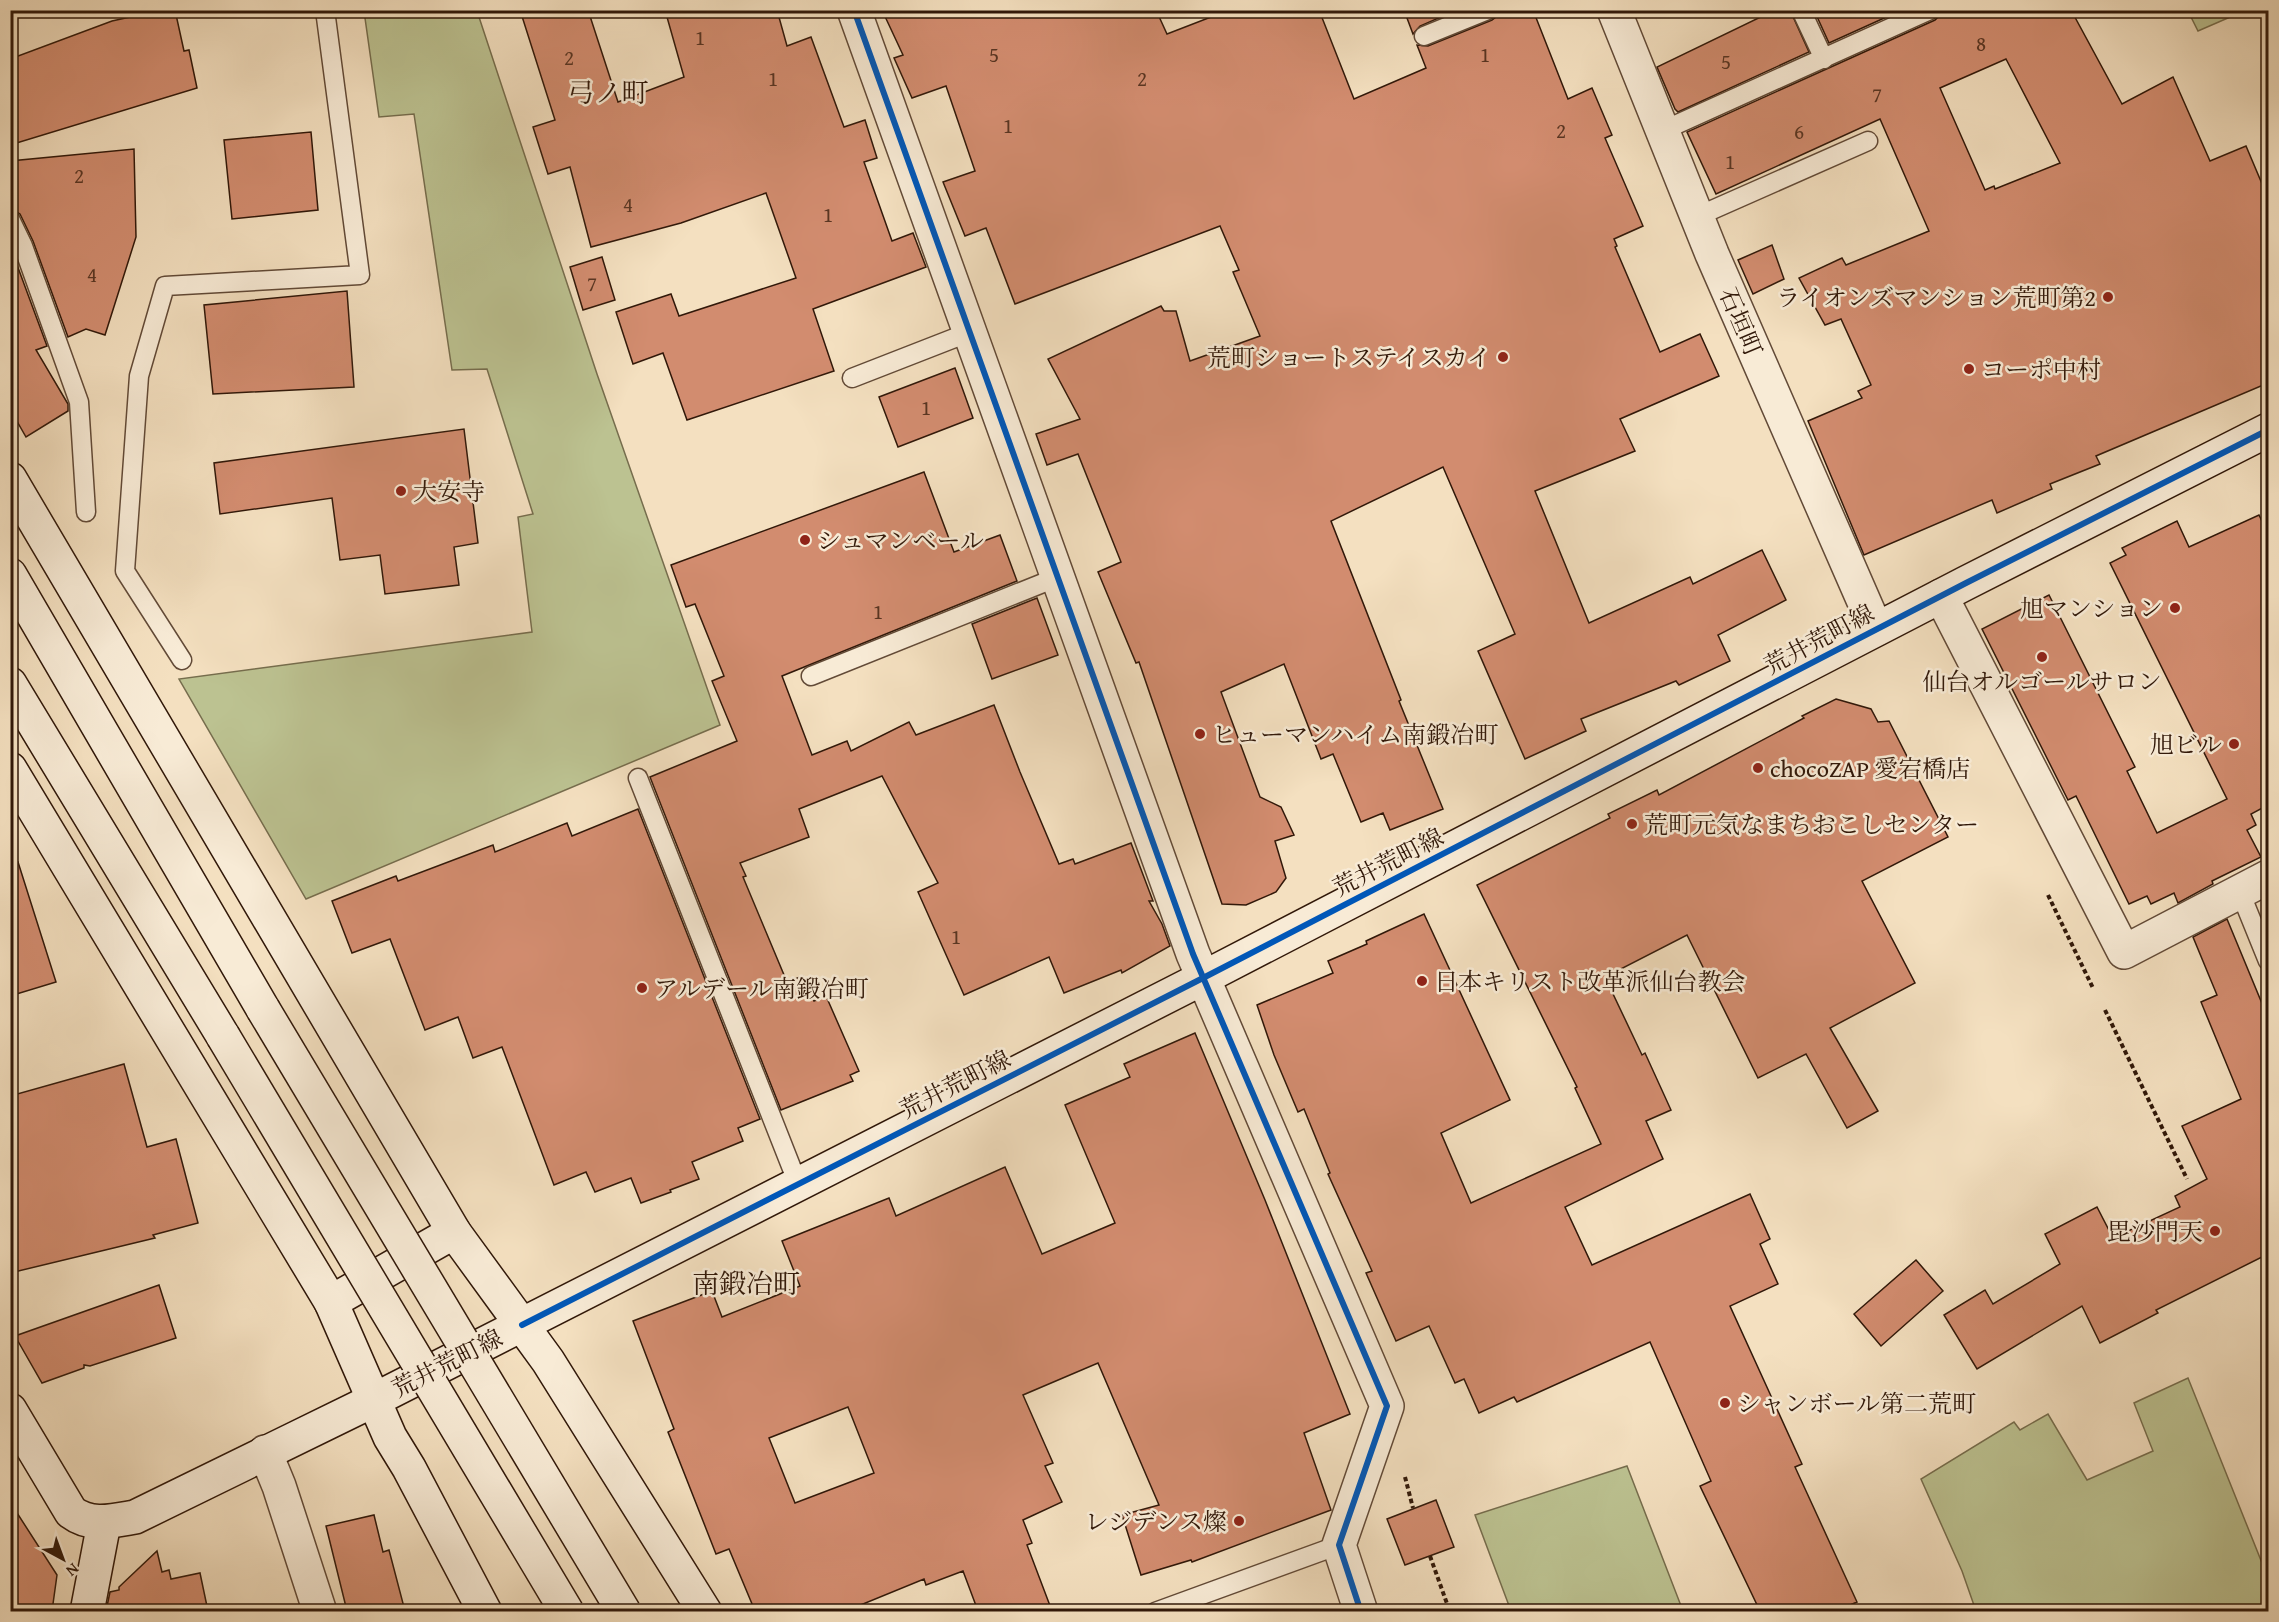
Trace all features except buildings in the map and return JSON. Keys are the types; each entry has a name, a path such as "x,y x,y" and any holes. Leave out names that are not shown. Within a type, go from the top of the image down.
{"street":[{"path":"854,10 1192,954 1387,1406 1339,1545 1361,1611"},
{"name":"石垣町","path":"1614,10 1696,216 1876,630"},
{"name":"荒井荒町線","path":"10,1410 71,1512 81,1519 104,1523 135,1517 374,1400 1203,978 1941,596 2268,430"},
{"path":"10,479 454,1232 561,1381 705,1611"},
{"path":"10,575 263,1009 624,1611"},
{"path":"1941,596 2124,952 2268,877"},
{"path":"10,684 567,1611"},
{"path":"10,769 331,1302 390,1437 409,1468 485,1611"},
{"path":"331,1302 454,1232"},
{"path":"265,1452 279,1486 320,1611"},
{"path":"87,1611 104,1523"}],"lane":[{"path":"182,660 125,571 139,376 165,286 360,275 326,10"},
{"path":"1424,36 1488,10"},
{"path":"1801,10 1824,59"},
{"path":"1662,131 1930,10"},
{"path":"1696,216 1868,141"},
{"path":"10,219 23,246 78,402 86,512"},
{"path":"852,378 970,332"},
{"path":"811,676 1058,577"},
{"path":"638,778 798,1184"},
{"path":"2240,892 2268,961"},
{"path":"1155,1611 1339,1545"}],"path":[{"path":"2105,1010 2187,1179"},
{"path":"1430,1556 1449,1611"}],"green space":[{"path":"364,11 477,11 597,374 720,725 306,899 179,679 532,632 518,517 533,514 487,369 452,370 414,114 379,117"},
{"path":"2188,11 2244,11 2198,31"},
{"path":"2188,1378 2268,1578 2268,1611 1976,1611 1962,1571 1921,1479 2014,1422 2020,1430 2048,1414 2087,1480 2153,1451 2134,1403"},
{"path":"1627,1466 1683,1611 1511,1611 1475,1515"}],"cycle path":[{"path":"854,10 1193,954 1387,1406 1339,1545 1361,1612"},
{"path":"522,1325 1203,978 1966,583 2268,430"}],"place":[{"name":"ライオンズマンション荒町第2","path":"2108,297"},
{"name":"荒町ショートステイスカイ","path":"1503,357"},
{"name":"コーポ中村","path":"1969,369"},
{"name":"大安寺","path":"401,491"},
{"name":"シュマンベール","path":"805,540"},
{"name":"旭マンション","path":"2175,608"},
{"name":"仙台オルゴールサロン","path":"2042,657"},
{"name":"ヒューマンハイム南鍛冶町","path":"1200,734"},
{"name":"旭ビル","path":"2234,744"},
{"name":"chocoZAP 愛宕橋店","path":"1758,768"},
{"name":"荒町元気なまちおこしセンター","path":"1632,824"},
{"name":"日本キリスト改革派仙台教会","path":"1422,981"},
{"name":"アルデール南鍛冶町","path":"642,988"},
{"name":"毘沙門天","path":"2215,1231"},
{"name":"シャンボール第二荒町","path":"1725,1403"},
{"name":"レジデンス燦","path":"1239,1521"}],"district":[{"name":"弓ノ町","path":"608,92"},
{"name":"南鍛冶町","path":"746,1283"}]}
